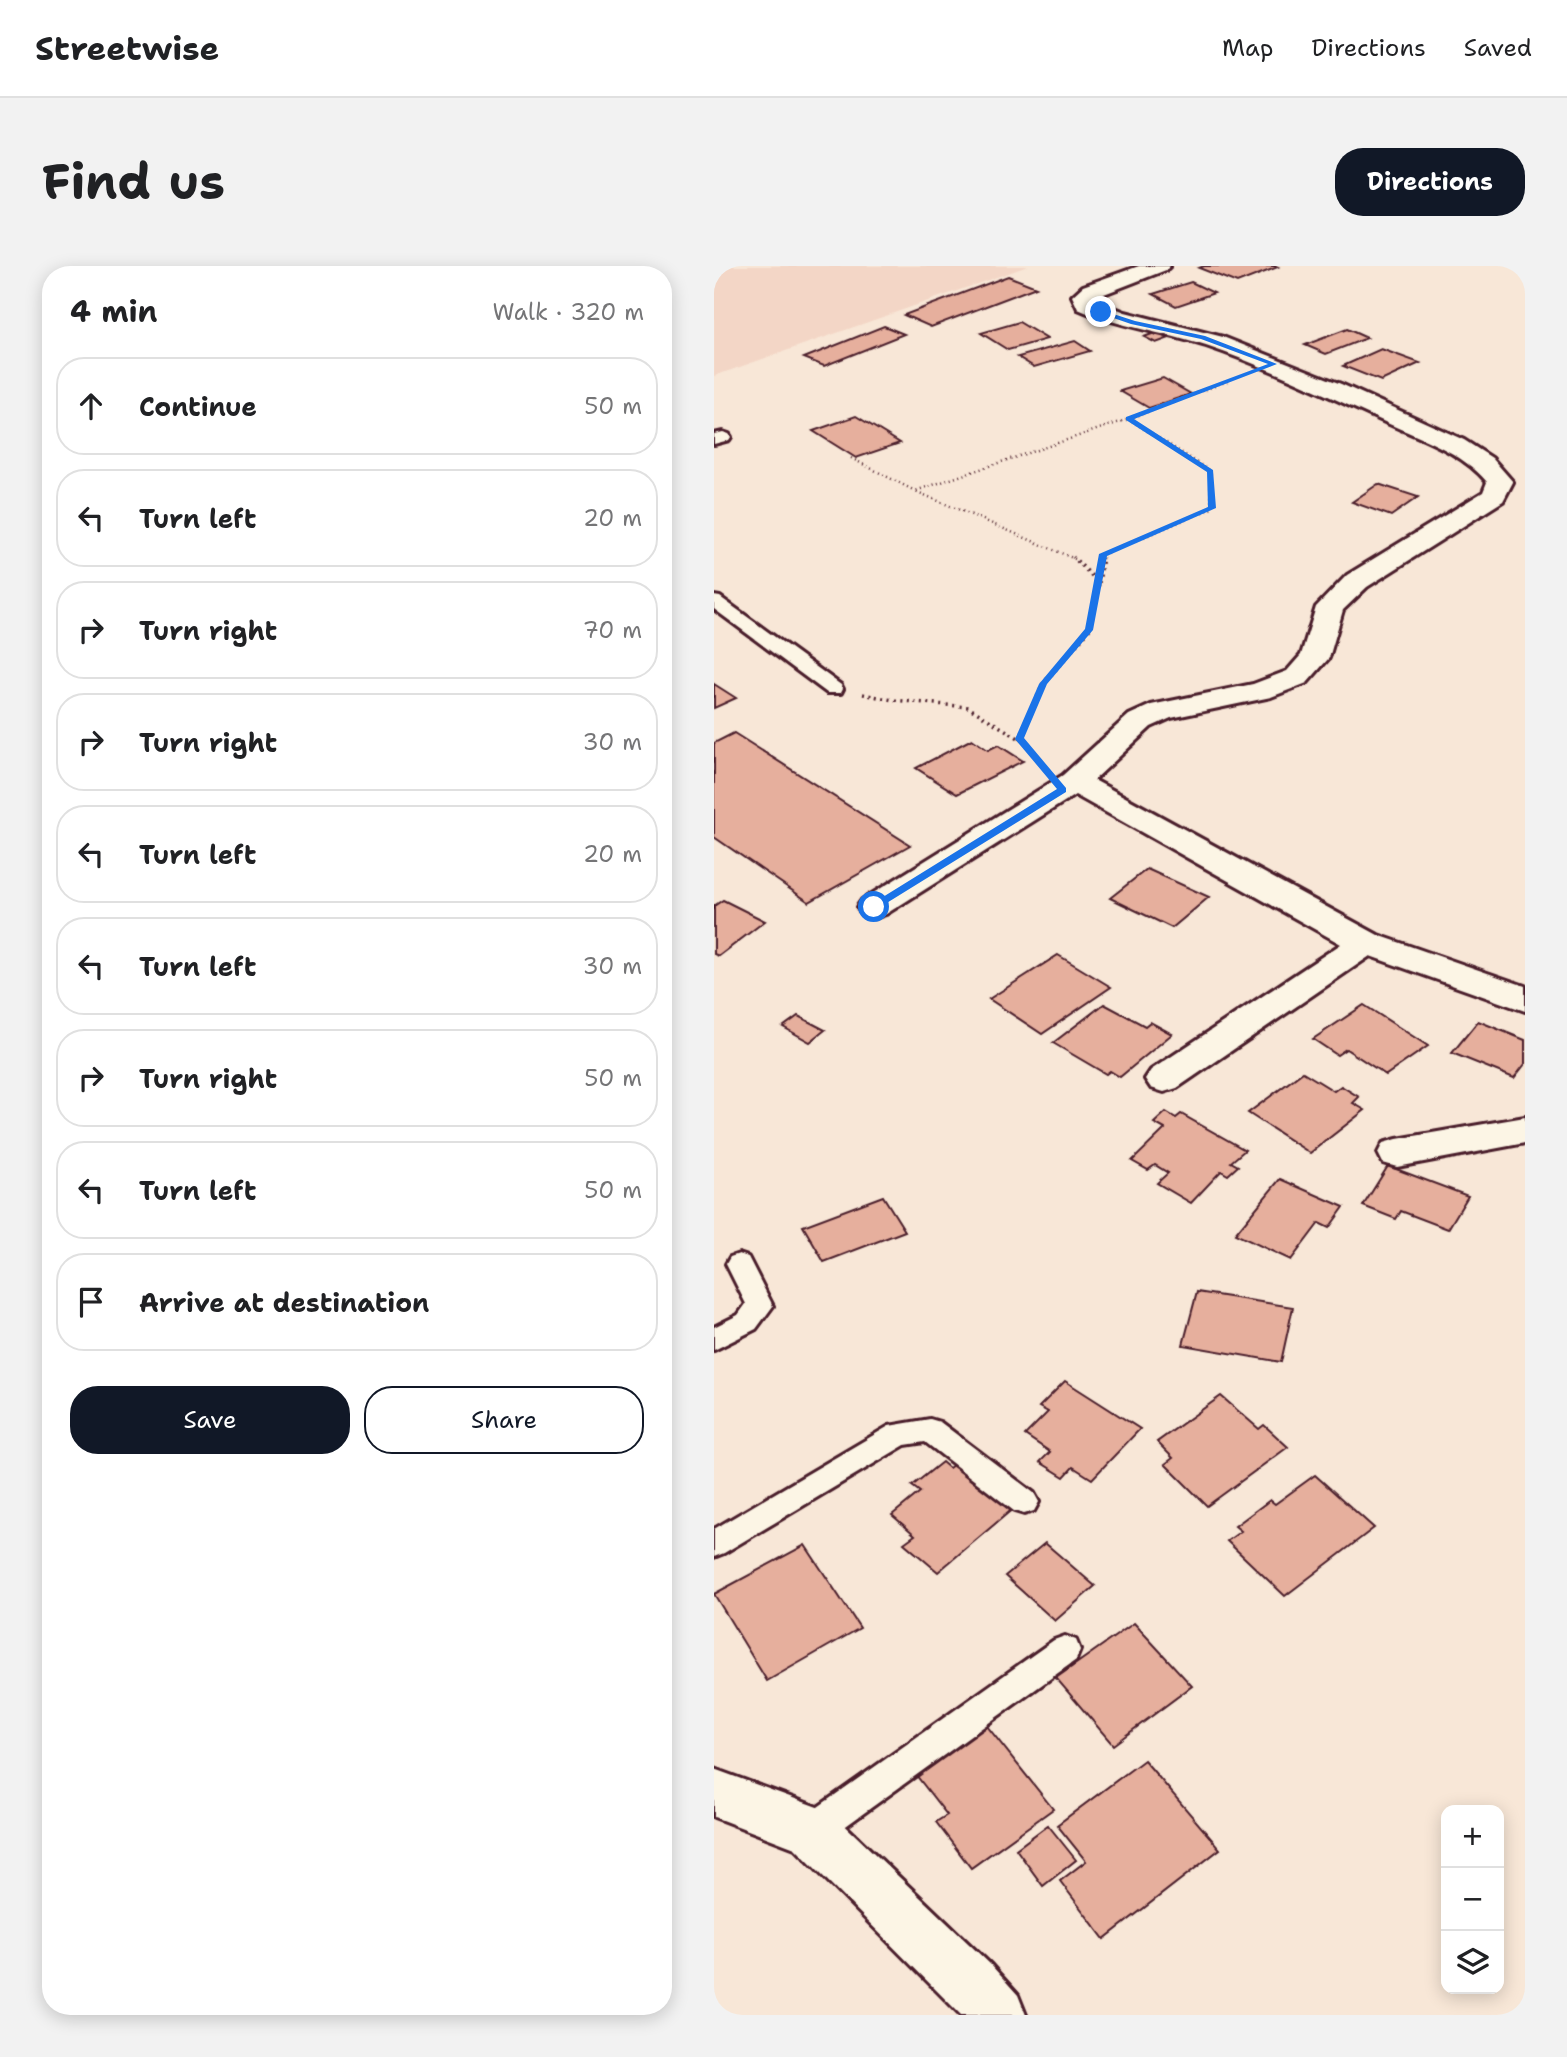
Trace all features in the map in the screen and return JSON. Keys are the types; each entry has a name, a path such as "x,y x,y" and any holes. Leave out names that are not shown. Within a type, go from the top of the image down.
{"street":[{"path":"874,907 1068,786 1140,721 1162,711 1261,691 1297,677 1315,658 1330,607 1357,581 1494,496 1500,482 1491,469 1475,456 1274,364 1203,338 1133,322 1086,304 1083,296 1091,291 1159,266"},
{"path":"1068,786 1366,943 1525,999"},
{"path":"1164,1079 1366,943"},
{"path":"1397,1153 1525,1130"},
{"path":"714,1793 813,1830 971,1984 998,2015"}],"lane":[{"path":"714,601 834,689"},
{"path":"714,1339 747,1322 760,1306 739,1264"},
{"path":"714,1544 899,1434 930,1430 1024,1502"},
{"path":"813,1830 1065,1650"}],"path":[{"path":"915,491 1129,419 1274,364"},
{"path":"1020,739 1043,684 1089,630 1103,554 1212,508 1210,471 1129,419"},
{"path":"851,458 915,491 1073,557 1098,583"},
{"path":"834,689 893,700 968,707 1020,739 1068,786"}],"shaded area":[{"path":"714,266 1028,266 714,376"}],"building":[{"path":"1278,267 1237,283 1199,268"},
{"path":"1008,276 1036,287 931,327 904,315"},
{"path":"1191,282 1214,293 1176,306 1153,294"},
{"path":"1019,322 1047,339 1008,350 981,333"},
{"path":"884,326 904,334 824,366 804,358"},
{"path":"1347,329 1367,338 1326,354 1305,345"},
{"path":"1160,331 1172,337 1156,343 1144,337"},
{"path":"1075,341 1090,351 1034,367 1018,357"},
{"path":"1381,349 1420,363 1381,381 1343,366"},
{"path":"1163,378 1191,394 1149,408 1120,391"},
{"path":"856,416 900,443 856,458 813,431"},
{"path":"1378,484 1418,497 1391,516 1352,502"},
{"path":"714,684 736,698 714,708"},
{"path":"734,733 910,845 809,902 714,837 714,743"},
{"path":"972,739 988,750 998,745 1023,761 957,794 916,768"},
{"path":"1147,869 1209,897 1172,928 1110,898"},
{"path":"723,900 765,921 719,956 714,954 714,906"},
{"path":"1058,955 1111,987 1042,1034 989,999"},
{"path":"1104,1004 1145,1026 1150,1022 1172,1034 1120,1077 1110,1071 1106,1074 1053,1043"},
{"path":"1364,1005 1428,1046 1386,1075 1346,1049 1337,1055 1313,1039"},
{"path":"798,1016 825,1030 810,1042 783,1027"},
{"path":"1478,1021 1525,1040 1525,1064 1514,1078 1452,1053"},
{"path":"1303,1072 1334,1091 1341,1086 1359,1097 1353,1103 1365,1110 1310,1153 1248,1113"},
{"path":"1166,1112 1176,1118 1181,1114 1245,1150 1231,1162 1238,1166 1228,1175 1221,1171 1191,1203 1157,1183 1168,1173 1155,1165 1148,1170 1132,1161 1165,1129 1154,1123"},
{"path":"1388,1166 1468,1196 1448,1229 1401,1211 1396,1219 1363,1206"},
{"path":"1280,1179 1344,1207 1329,1228 1319,1223 1291,1260 1235,1234"},
{"path":"883,1196 905,1231 824,1262 803,1226"},
{"path":"1197,1292 1293,1307 1281,1362 1183,1345"},
{"path":"1065,1381 1140,1429 1092,1479 1073,1467 1064,1477 1040,1462 1050,1452 1025,1435 1048,1412 1039,1407"},
{"path":"1221,1396 1259,1429 1264,1425 1288,1447 1207,1506 1165,1464 1173,1458 1157,1442"},
{"path":"958,1461 1015,1507 938,1572 904,1543 915,1535 892,1515 920,1492 912,1486 942,1462 949,1468"},
{"path":"1315,1475 1374,1528 1285,1596 1227,1541 1241,1531 1235,1526 1270,1500 1275,1504"},
{"path":"1045,1543 1095,1586 1055,1621 1005,1576"},
{"path":"805,1545 860,1628 767,1681 714,1594"},
{"path":"1134,1623 1192,1686 1113,1745 1056,1678"},
{"path":"987,1726 1053,1809 971,1868 936,1822 947,1815 916,1775"},
{"path":"1144,1760 1220,1849 1104,1939 1060,1881 1086,1861 1057,1825"},
{"path":"1048,1825 1076,1860 1043,1886 1016,1849"}],"route":[{"path":"874,907 1062,790 1020,739 1043,684 1089,630 1103,554 1212,508 1210,471 1129,419 1274,364 1203,338 1101,312"}]}
